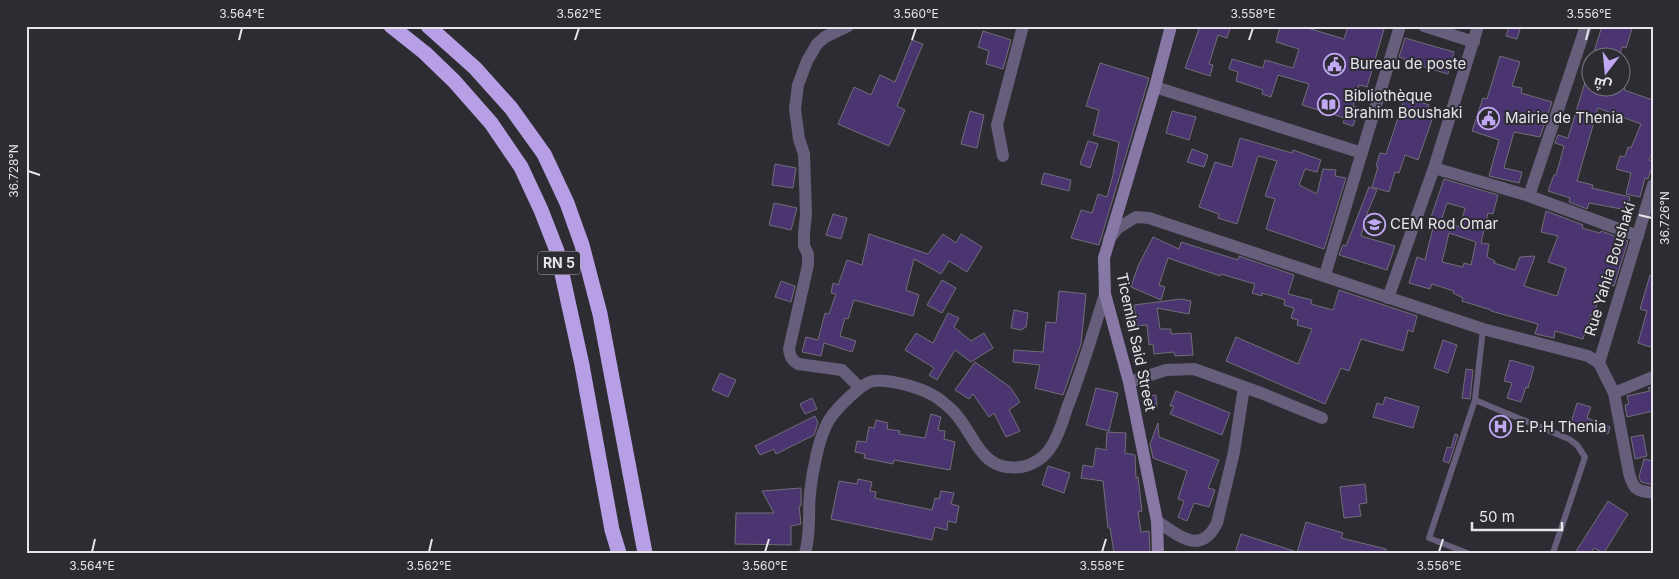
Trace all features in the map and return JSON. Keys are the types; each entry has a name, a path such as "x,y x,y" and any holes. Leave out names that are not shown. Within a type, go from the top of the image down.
{"highway":[{"name":"RN 5","path":"391,26 426,53 454,81 491,124 521,167 541,210 557,251 582,365 612,530 619,553"},
{"name":"RN 5","path":"428,26 475,68 511,108 544,154 567,203 582,245 600,314 645,553"}],"main road":[{"name":"Ticemlal Said Street","path":"1158,553 1157,521 1129,382 1106,294 1104,258 1155,87 1171,26"}],"street":[{"path":"848,26 826,37 817,44 798,85 795,109 799,139 804,154 806,214 804,246 808,254 808,265 789,349 792,360 798,364 842,370 860,388"},
{"path":"1003,156 997,125 1023,26"},
{"path":"1325,275 1400,26"},
{"path":"1424,26 1474,42"},
{"path":"1388,298 1434,168 1478,26"},
{"path":"1529,196 1586,26"},
{"path":"1155,87 1362,153"},
{"path":"1434,168 1529,196 1638,236"},
{"name":"Rue Yahia Boushaki","path":"1599,363 1652,190"},
{"path":"1109,240 1118,228 1136,218 1149,218 1483,329 1585,354 1599,363 1614,393 1632,486 1639,490 1653,493"},
{"path":"805,553 809,524 810,492 821,440 830,419 860,388 873,381 891,382 918,389 936,397 952,409 966,426 976,446 985,457 1000,466 1015,468 1027,466 1040,459 1051,447 1058,433 1106,294"},
{"path":"1129,382 1166,370 1194,369 1322,418"},
{"path":"1614,393 1653,377"},
{"path":"1157,521 1182,538 1193,541 1204,540 1212,533 1217,523 1234,452 1244,387"}],"lane":[{"path":"1467,553 1429,538 1474,400 1483,329"},
{"path":"1474,400 1569,438 1577,445 1585,457 1553,553"}],"building":[{"path":"1196,26 1231,26 1227,38 1218,35 1209,64 1213,65 1210,76 1185,68 1199,29"},
{"name":"Bureau de poste","path":"1280,26 1301,26 1344,39 1348,26 1385,26 1367,87 1359,85 1353,106 1359,108 1353,126 1343,123 1345,118 1302,105 1309,84 1278,75 1271,97 1262,94 1263,90 1236,81 1238,72 1229,69 1232,59 1263,68 1265,60 1293,68 1299,49 1276,42"},
{"path":"1509,26 1521,26 1517,39 1506,36"},
{"path":"1602,26 1623,26 1632,29 1626,48 1595,48"},
{"path":"983,31 1011,40 1003,69 986,64 989,51 978,47"},
{"path":"1405,38 1454,52 1448,74 1404,61 1405,59 1399,57"},
{"path":"912,40 923,44 897,106 905,110 889,146 838,124 854,87 871,95 880,75 895,82"},
{"path":"1500,56 1520,62 1512,86 1522,88 1521,93 1552,102 1540,137 1514,132 1504,168 1522,172 1519,183 1489,176 1499,140 1472,131 1483,98 1487,99"},
{"path":"1100,63 1149,78 1099,245 1071,238 1081,210 1092,213 1098,194 1107,197 1119,142 1093,135 1099,110 1086,106"},
{"path":"1582,92 1582,98 1632,98 1632,93 1653,100 1653,152 1649,160 1653,161 1653,164 1648,179 1645,178 1640,197 1626,194 1631,173 1616,169 1620,156 1625,157 1628,147 1631,148 1641,124 1598,108 1577,181 1593,185 1592,188 1630,197 1627,210 1589,203 1587,209 1569,202 1570,198 1548,191 1554,175 1556,175 1564,146 1555,143 1558,135 1568,138"},
{"path":"1405,97 1429,105 1427,111 1434,114 1418,160 1405,155 1399,173 1395,172 1389,192 1372,187 1380,153 1386,154"},
{"path":"970,111 984,115 977,148 961,144"},
{"path":"1172,111 1196,117 1189,140 1166,133"},
{"path":"1240,138 1292,153 1293,150 1321,160 1317,172 1305,169 1299,185 1317,194 1323,169 1336,170 1335,176 1346,178 1324,249 1266,229 1275,199 1265,196 1277,161 1258,156 1237,224 1218,218 1219,214 1199,207 1215,162 1232,167"},
{"path":"1088,141 1098,144 1090,168 1080,164"},
{"path":"1192,149 1208,155 1204,167 1187,162"},
{"path":"775,164 796,168 793,188 772,185"},
{"path":"1044,173 1071,180 1069,191 1041,184"},
{"path":"1444,179 1498,195 1493,214 1488,213 1481,243 1489,244 1487,257 1495,261 1494,263 1515,270 1520,257 1535,256 1524,286 1557,296 1566,268 1548,262 1558,236 1541,232 1546,211 1583,225 1582,228 1600,233 1601,231 1628,241 1614,286 1604,283 1583,339 1555,331 1554,338 1535,334 1538,324 1462,301 1463,298 1453,293 1454,291 1432,284 1430,289 1409,283 1417,257 1425,260 1433,228 1428,226","holes":["1447,203 1465,208 1460,227 1441,221","1449,233 1476,242 1471,265 1464,263 1463,267 1442,262"]},
{"path":"1369,187 1377,190 1368,211 1361,236 1395,246 1387,270 1339,255 1343,245 1346,246"},
{"path":"774,203 797,208 791,230 769,225"},
{"path":"833,214 847,218 841,239 826,235"},
{"path":"869,234 928,254 943,234 956,243 961,234 982,247 967,272 949,261 941,274 914,259 906,290 919,295 913,316 854,300 848,319 845,318 840,336 856,341 852,352 824,343 821,356 802,352 806,337 818,340 825,313 829,314 836,294 831,293 833,283 838,285 847,260 862,265"},
{"path":"1153,237 1179,249 1181,242 1238,260 1239,256 1294,275 1288,294 1312,300 1311,304 1333,310 1339,290 1417,316 1413,332 1408,330 1403,351 1361,339 1349,371 1341,368 1325,404 1226,361 1236,337 1298,364 1312,329 1297,325 1298,320 1291,318 1294,308 1284,305 1285,300 1262,293 1262,296 1252,293 1255,284 1221,274 1220,276 1168,258 1159,285 1165,287 1161,300 1131,287 1138,266"},
{"path":"1650,275 1653,276 1653,348 1638,343 1647,311 1640,309"},
{"path":"942,280 956,288 942,313 927,305"},
{"path":"781,281 795,286 791,302 775,297"},
{"path":"1059,291 1086,294 1081,344 1063,395 1035,388 1040,365 1013,362 1014,350 1043,352 1046,322 1056,323"},
{"path":"1181,299 1191,301 1189,314 1157,308 1160,329 1171,329 1171,334 1191,333 1193,355 1175,356 1174,352 1154,354 1153,344 1149,345 1147,325 1137,326 1134,305"},
{"path":"1014,310 1028,313 1026,327 1021,330 1011,328"},
{"path":"948,313 959,318 954,327 971,341 984,333 993,348 971,362 955,350 937,380 929,375 934,368 905,350 916,333 933,343"},
{"path":"1443,340 1457,345 1448,373 1434,368"},
{"path":"1510,360 1534,367 1528,388 1526,387 1521,402 1507,398 1512,383 1504,381"},
{"path":"975,362 1010,387 1020,402 1009,410 1020,431 1006,437 994,413 989,417 973,394 969,399 955,390"},
{"path":"1466,369 1473,370 1470,399 1462,398"},
{"path":"720,373 736,380 728,397 712,390"},
{"path":"1653,386 1653,411 1627,417 1625,405 1629,404 1627,396 1650,391 1648,388"},
{"path":"1096,388 1118,393 1109,431 1086,425"},
{"path":"1176,391 1230,413 1222,435 1170,414 1174,406 1170,406"},
{"path":"1156,395 1157,407 1146,408 1145,396"},
{"path":"1385,397 1419,407 1413,428 1373,417 1377,403 1383,405"},
{"path":"812,398 817,409 805,414 800,404"},
{"path":"1577,403 1591,407 1587,418 1610,427 1608,434 1571,423"},
{"path":"931,414 941,417 938,430 945,431 944,439 955,442 950,470 894,460 893,464 864,458 865,454 855,452 857,441 866,442 869,427 874,428 876,420 888,423 887,429 900,431 899,434 925,438"},
{"path":"815,416 818,423 814,435 776,454 774,449 760,455 755,446"},
{"path":"1158,423 1159,437 1219,460 1208,488 1215,490 1209,507 1194,503 1187,521 1178,517 1184,501 1178,499 1187,471 1153,458 1150,444"},
{"path":"1107,432 1126,433 1125,453 1135,455 1136,478 1138,477 1142,511 1138,512 1141,532 1149,531 1150,552 1114,553 1110,528 1108,528 1103,481 1081,478 1083,465 1093,467 1096,448 1106,450"},
{"path":"1455,434 1458,435 1449,463 1443,461 1447,447 1451,448"},
{"path":"1643,435 1647,456 1635,459 1631,437"},
{"path":"1644,459 1653,461 1653,485 1641,482 1639,477"},
{"path":"1048,466 1070,473 1064,493 1042,485"},
{"path":"858,479 872,482 870,491 876,492 875,498 932,510 935,498 939,499 941,491 954,493 951,504 959,506 956,523 948,521 947,530 935,527 932,540 831,519 839,481 857,484"},
{"path":"1365,484 1367,503 1359,504 1361,516 1344,518 1340,487"},
{"path":"801,488 801,506 799,506 801,524 791,526 791,545 735,544 736,513 774,513 762,491"},
{"path":"1608,501 1628,514 1604,553 1594,548 1591,553 1575,553"},
{"path":"1306,522 1343,533 1341,538 1386,549 1386,553 1297,553"},
{"path":"1241,534 1294,551 1294,553 1235,553"}],"place":[{"name":"Bureau de poste","path":"1334,64"},
{"name":"Bibliothèque Brahim Boushaki","path":"1328,105"},
{"name":"Mairie de Thenia","path":"1489,118"},
{"name":"CEM Rod Omar","path":"1374,224"},
{"name":"E.P.H Thenia","path":"1500,427"}]}
